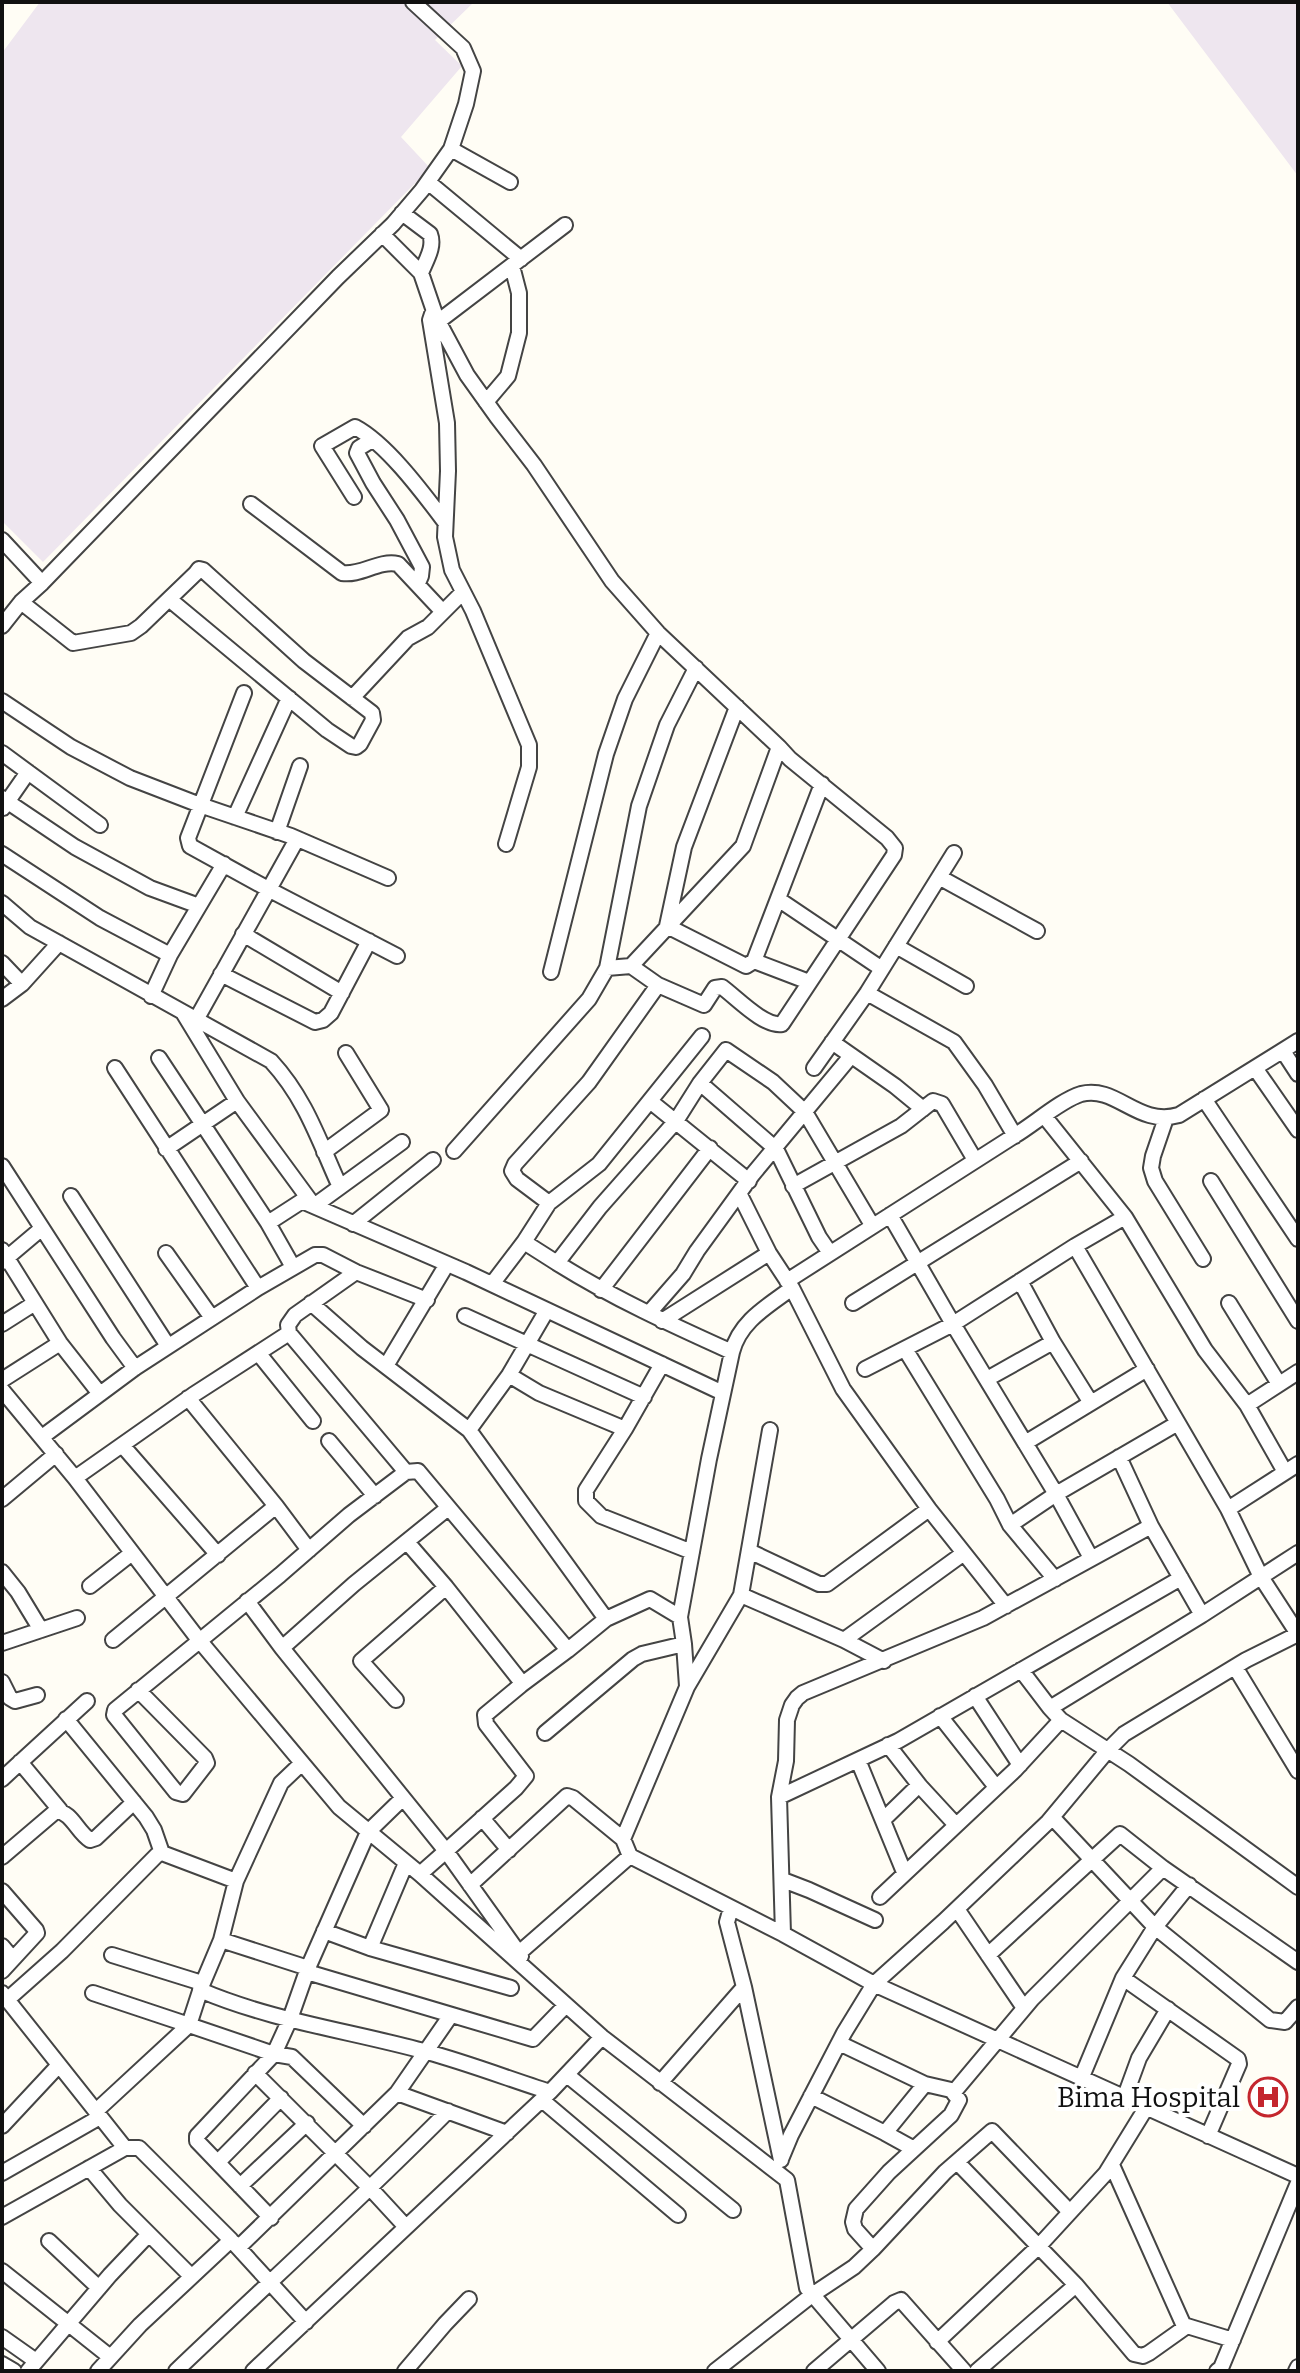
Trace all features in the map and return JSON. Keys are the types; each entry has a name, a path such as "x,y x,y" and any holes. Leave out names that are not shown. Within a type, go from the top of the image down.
{"street":[{"path":"2,626 21,602 402,213 451,149 473,71 463,48 413,2"},
{"path":"451,149 510,182"},
{"path":"428,182 516,262 519,333 508,376 486,402"},
{"path":"402,213 430,234 432,239 421,273"},
{"path":"506,844 529,767 529,745 452,570 445,537 447,423 430,320 565,225"},
{"path":"382,234 421,273 436,316 467,375 534,465 612,581 658,633 779,747 895,848 894,855 839,941 779,1025 765,1021 722,987 715,988 704,1005 658,985 631,966 607,968"},
{"path":"354,497 322,446 355,427 413,480 445,522"},
{"path":"372,440 359,448 357,453 422,567 418,583"},
{"path":"251,504 342,573 398,564 443,612"},
{"path":"2,540 42,583"},
{"path":"21,602 69,643 131,633 199,569 203,570 304,661 372,713 374,717 360,744 351,746 327,730 169,599"},
{"path":"352,698 408,638 428,627 463,592"},
{"path":"551,972 606,754 625,699 658,633"},
{"path":"454,1151 589,999 607,968 639,806 667,725 696,668"},
{"path":"244,693 200,805 188,841 190,846 397,956"},
{"path":"235,817 289,698"},
{"path":"2,701 71,747 130,778 297,839 388,878"},
{"path":"667,926 684,847 737,707"},
{"path":"631,966 743,846 779,747"},
{"path":"2,753 100,825"},
{"path":"277,832 300,766"},
{"path":"28,772 4,803 150,888 199,906"},
{"path":"667,926 746,966 754,961 822,784"},
{"path":"190,1017 221,974 297,839"},
{"path":"814,1068 867,993 954,853"},
{"path":"2,854 100,918 170,955"},
{"path":"151,996 170,955 224,864"},
{"path":"939,877 1037,931"},
{"path":"778,899 882,969"},
{"path":"2,903 30,927 271,1061 305,1106 340,1187"},
{"path":"243,934 342,993"},
{"path":"221,974 311,1021 323,1020 331,1013 369,941"},
{"path":"2,999 22,984 59,943"},
{"path":"896,946 966,986"},
{"path":"754,961 809,982"},
{"path":"2,963 22,984"},
{"path":"549,1203 517,1179 512,1171 515,1164 589,1082 658,985"},
{"path":"867,993 954,1042 985,1085 1015,1136"},
{"path":"190,1017 237,1101 314,1206"},
{"path":"492,1284 549,1203 599,1164 702,1036"},
{"path":"687,1687 680,1617 732,1352 735,1341 749,1320 830,1253 1068,1100 1095,1092 1147,1116 1166,1118 1179,1115 1298,1041"},
{"path":"832,1042 923,1109"},
{"path":"557,1263 600,1207 676,1121 700,1083 727,1050 773,1082 805,1112 872,1225"},
{"path":"1283,1051 1298,1074"},
{"path":"324,1152 381,1110 346,1053"},
{"path":"656,1317 697,1251 749,1181 851,1056"},
{"path":"159,1058 268,1223 293,1267"},
{"path":"115,1068 258,1288"},
{"path":"1255,1068 1298,1130"},
{"path":"700,1083 776,1149 830,1253"},
{"path":"1204,1099 1298,1239"},
{"path":"166,1149 237,1101"},
{"path":"650,1101 749,1181"},
{"path":"793,1186 901,1126 933,1101 942,1104 975,1160"},
{"path":"1045,1117 1125,1217 1205,1350 1292,1468 1228,1509"},
{"path":"1166,1118 1151,1168 1155,1181 1203,1259"},
{"path":"314,1206 402,1142"},
{"path":"601,1290 710,1148"},
{"path":"353,1224 433,1160"},
{"path":"853,1303 1081,1161"},
{"path":"2,1166 135,1368"},
{"path":"1211,1181 1298,1321"},
{"path":"740,1195 769,1253 790,1284 843,1389 929,1509 1006,1606"},
{"path":"71,1196 168,1346"},
{"path":"268,1223 302,1201 492,1284 723,1393"},
{"path":"890,1215 1091,1558"},
{"path":"865,1369 953,1324 1125,1217"},
{"path":"41,1229 4,1257 60,1343 100,1394"},
{"path":"524,1242 601,1290 732,1352"},
{"path":"781,2159 839,2043 874,1984 1052,1817 1124,1734 1235,1667 1298,1634 1261,1577 1228,1509 1075,1246"},
{"path":"166,1253 212,1318"},
{"path":"656,1317 769,1253"},
{"path":"42,1437 135,1368 306,1259 323,1255 356,1272 427,1300"},
{"path":"386,1366 447,1264"},
{"path":"356,1272 290,1320 289,1333 406,1472"},
{"path":"1020,1281 1091,1403"},
{"path":"2,1324 35,1303"},
{"path":"311,1303 469,1430 606,1619"},
{"path":"1229,1303 1279,1384"},
{"path":"469,1430 509,1375 547,1310"},
{"path":"465,1316 644,1397"},
{"path":"75,1478 188,1398 289,1333"},
{"path":"987,1379 1053,1342"},
{"path":"2,1380 60,1343"},
{"path":"905,1349 1010,1525 1055,1579"},
{"path":"259,1354 313,1421"},
{"path":"662,1364 586,1490 586,1501 601,1516 692,1552"},
{"path":"1025,1443 1147,1369"},
{"path":"1247,1405 1298,1372"},
{"path":"509,1375 539,1393 625,1429"},
{"path":"2,1390 75,1478 199,1640 339,1807 420,1874 602,2037 787,2180"},
{"path":"188,1398 309,1550"},
{"path":"1010,1525 1056,1494 1178,1423"},
{"path":"623,1839 687,1687 741,1595 770,1430"},
{"path":"329,1441 375,1496"},
{"path":"122,1445 218,1555"},
{"path":"2,1499 56,1454"},
{"path":"1119,1457 1151,1526 1202,1615"},
{"path":"138,1690 205,1758 207,1763 204,1769 183,1794 176,1792 114,1715 115,1710 138,1690 375,1496 406,1472 418,1471 568,1650"},
{"path":"113,1640 276,1506"},
{"path":"282,1648 354,1584 448,1508"},
{"path":"749,1551 819,1584 827,1584 929,1509"},
{"path":"783,1934 779,1797 786,1761 787,1720 792,1705 803,1693 983,1618 1151,1526"},
{"path":"407,1542 522,1683"},
{"path":"90,1586 132,1553"},
{"path":"844,1640 964,1553"},
{"path":"1050,1708 1298,1553"},
{"path":"2,1572 41,1630"},
{"path":"779,1797 888,1745 1181,1578"},
{"path":"396,1700 361,1661 446,1587"},
{"path":"741,1595 884,1661"},
{"path":"420,1874 526,1776 486,1724 486,1713 606,1619 650,1599 680,1617"},
{"path":"247,1601 446,1851 537,1979"},
{"path":"2,1643 77,1618"},
{"path":"545,1733 633,1659 684,1644"},
{"path":"1235,1667 1298,1771"},
{"path":"1021,1670 1061,1720 1108,1750 1298,1887"},
{"path":"2,1682 10,1698 15,1701 37,1695"},
{"path":"975,1696 1020,1765"},
{"path":"2,1779 87,1701"},
{"path":"940,1716 996,1787"},
{"path":"66,1719 134,1802 154,1830 162,1853"},
{"path":"880,1897 1020,1765 1061,1720"},
{"path":"888,1745 956,1825"},
{"path":"858,1760 904,1872"},
{"path":"20,1762 90,1840 96,1838 134,1802"},
{"path":"2,2173 98,2114 189,2025 221,1940 236,1881 281,1783 302,1763"},
{"path":"883,1820 919,1785"},
{"path":"470,1885 567,1796 573,1798 623,1839 630,1856 874,1984 1298,2176"},
{"path":"271,2218 197,2141 197,2136 274,2054 368,1832 403,1798"},
{"path":"2,1857 52,1813 60,1810"},
{"path":"1052,1817 1155,1927 1270,2020 1285,2022 1298,2007"},
{"path":"482,1818 509,1850"},
{"path":"988,1955 1120,1834 1163,1868 1298,1962"},
{"path":"162,1853 236,1881"},
{"path":"125,2148 5,1996 62,1951 162,1853"},
{"path":"519,1953 630,1856"},
{"path":"370,1948 406,1863"},
{"path":"954,2092 1024,2008 1163,1868"},
{"path":"783,1880 875,1920"},
{"path":"1081,2079 1123,1978 1155,1927 1189,1885"},
{"path":"2,1891 36,1930 36,1936 2,1971"},
{"path":"731,1908 727,1922 787,2180 807,2288 878,2371"},
{"path":"957,1909 1024,2008"},
{"path":"324,1931 370,1948 511,1988"},
{"path":"221,1940 533,2039 566,2005"},
{"path":"2,1946 13,1959"},
{"path":"112,1955 201,1987 243,2006 428,2052 546,2096 678,2215"},
{"path":"1123,1978 1238,2059 1239,2064 1208,2136"},
{"path":"660,2083 744,1987"},
{"path":"93,1993 274,2054 292,2057 364,2126"},
{"path":"1124,2099 1139,2058 1168,2009"},
{"path":"98,2371 109,2356 190,2275 271,2218 334,2152 397,2093 451,2015"},
{"path":"253,2371 546,2096 602,2037"},
{"path":"839,2043 925,2084 954,2092 959,2100 951,2115 889,2172 854,2214 855,2229 873,2249"},
{"path":"2,2126 59,2065"},
{"path":"255,2073 406,2227"},
{"path":"567,2075 733,2210"},
{"path":"885,2133 925,2084"},
{"path":"397,2093 507,2133"},
{"path":"811,2096 914,2149"},
{"path":"218,2162 281,2098"},
{"path":"937,2342 1038,2247 1112,2165 1146,2108"},
{"path":"176,2371 371,2189 448,2111"},
{"path":"240,2186 307,2123"},
{"path":"715,2371 812,2295 854,2267 957,2162 992,2131 1070,2212"},
{"path":"2,2217 125,2148 139,2148 235,2244 306,2322"},
{"path":"957,2162 1076,2285 1134,2354 1149,2353 1184,2326 1233,2340"},
{"path":"1112,2165 1184,2326"},
{"path":"89,2168 120,2205 190,2275"},
{"path":"1223,2370 1298,2183"},
{"path":"2,2337 32,2366 149,2234"},
{"path":"49,2241 99,2288"},
{"path":"2,2271 109,2356"},
{"path":"977,2371 1076,2285"},
{"path":"405,2371 469,2299"},
{"path":"814,2371 901,2300 964,2371"},
{"path":"2,2364 14,2371"}],"shaded area":[{"path":"40,2 474,2 435,40 462,66 401,137 430,168 43,562 2,521 2,53"},
{"path":"1167,2 1298,2 1298,176"}],"place":[{"name":"Bima Hospital","path":"1268,2097"}]}
